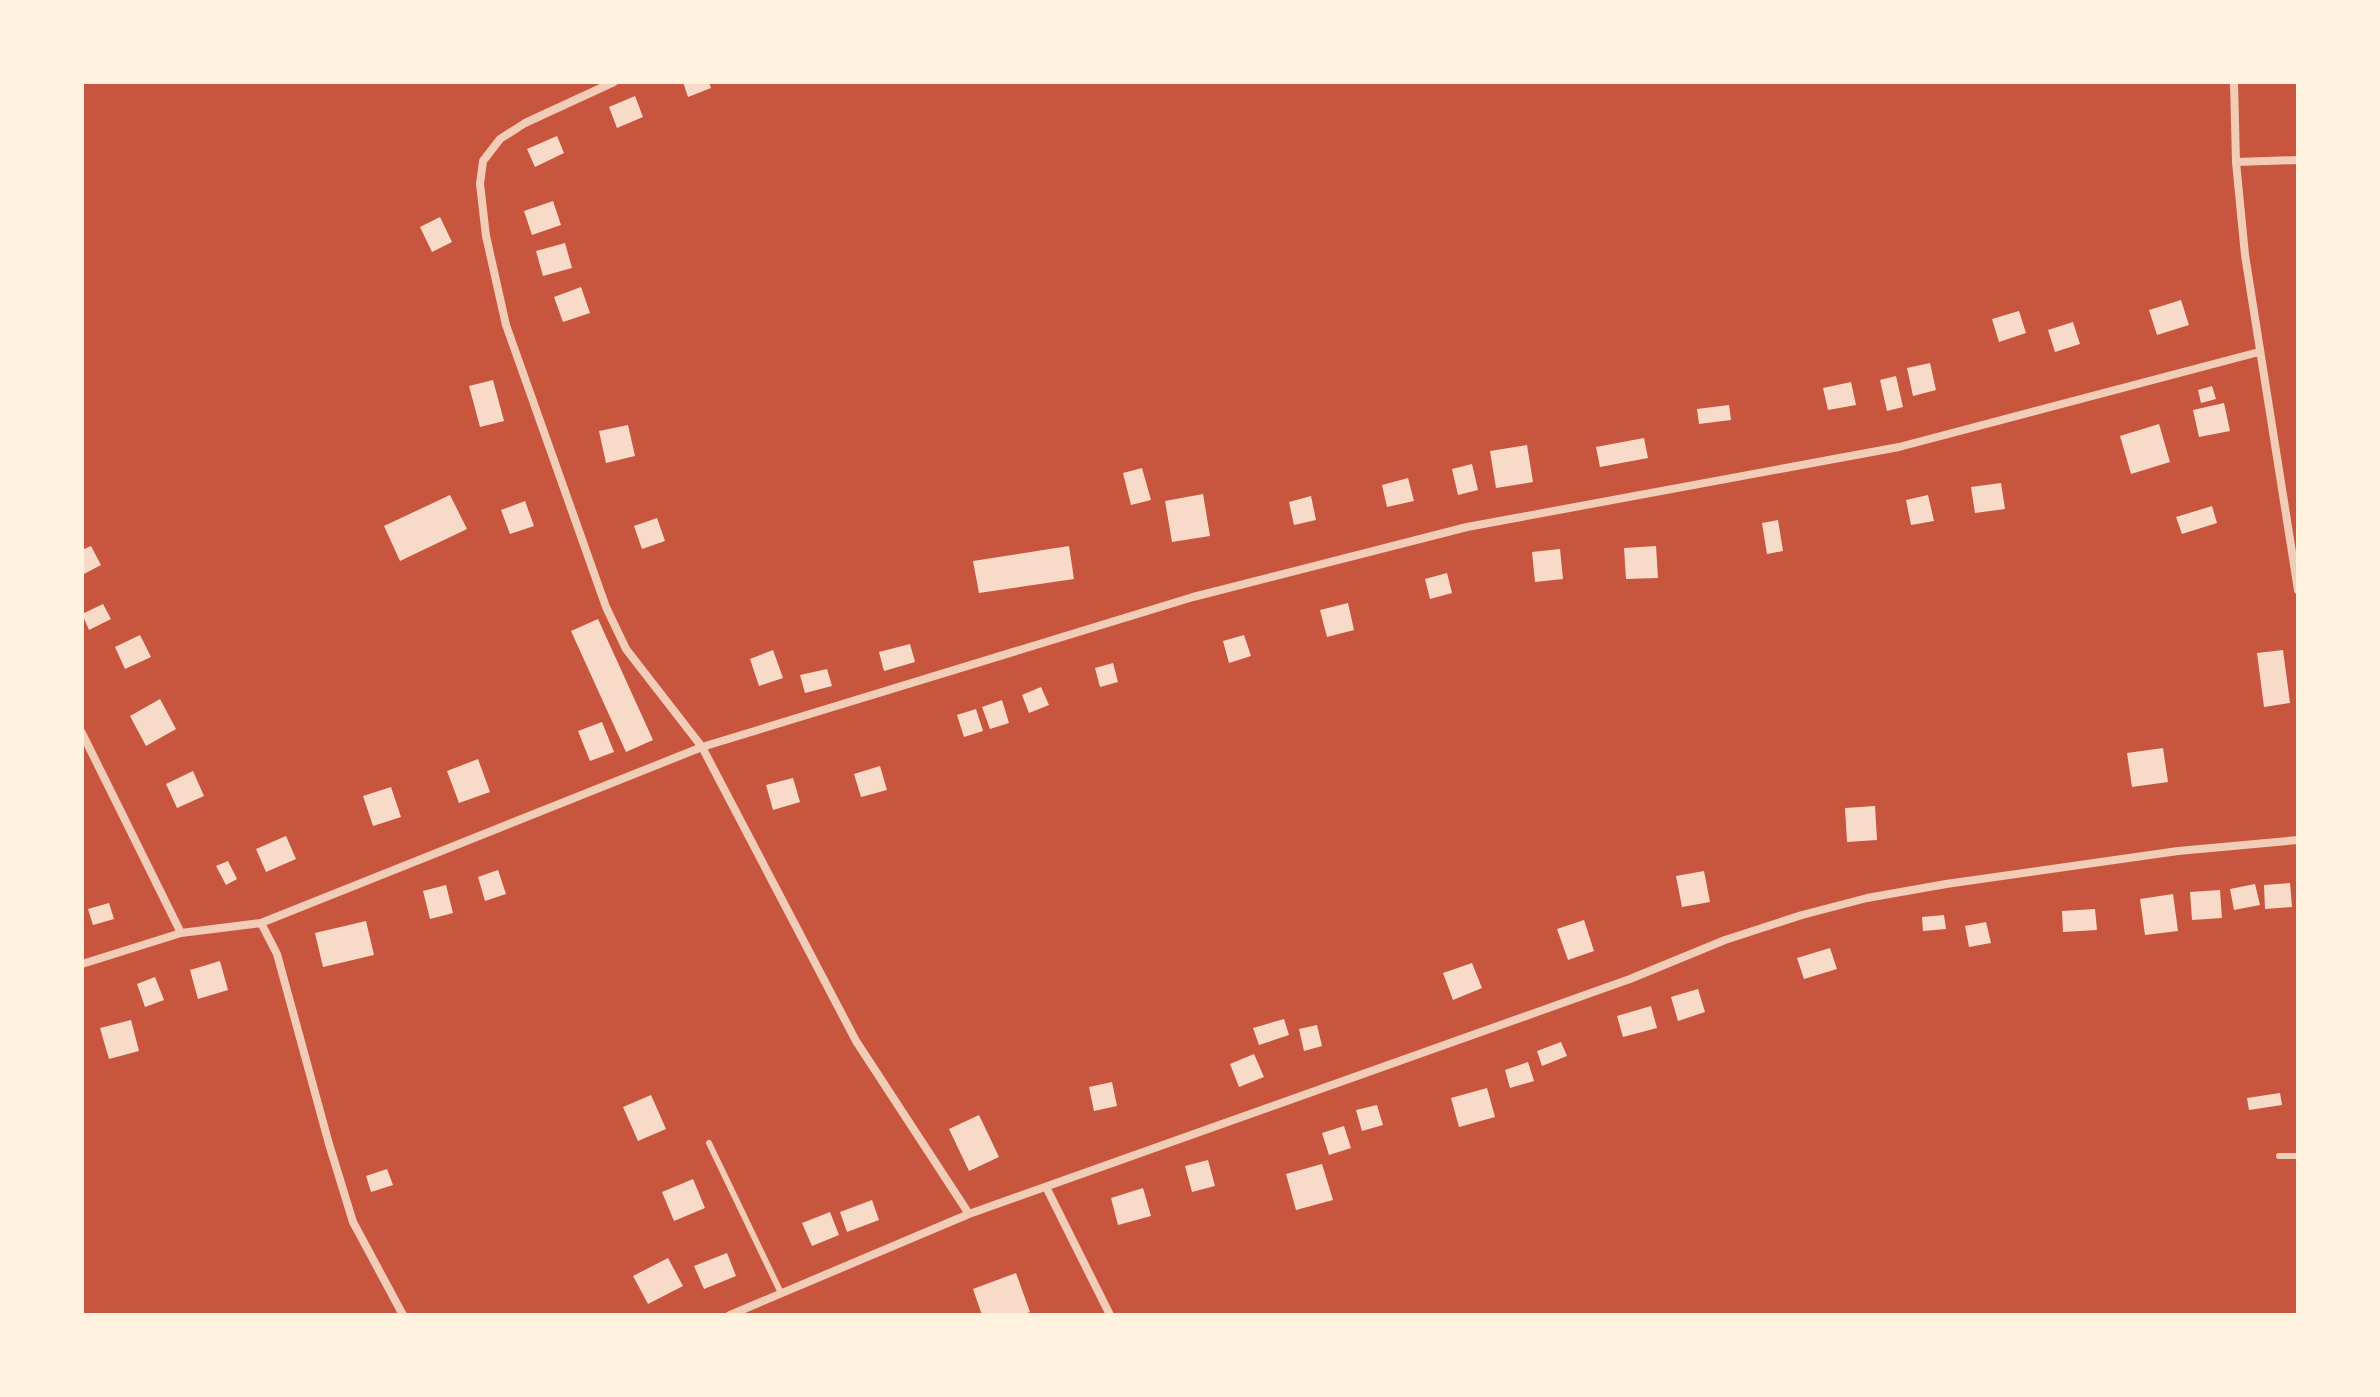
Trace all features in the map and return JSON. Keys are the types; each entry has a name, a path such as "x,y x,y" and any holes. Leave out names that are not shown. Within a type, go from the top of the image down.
{"street":[{"path":"614,82 525,123 500,139 483,161 480,184 486,236 506,325 606,607 626,649 702,747 856,1041 969,1214"},
{"path":"2234,82 2236,162 2245,255 2298,590"},
{"path":"2236,162 2298,160"},
{"path":"82,964 181,933 261,923 702,747 1193,597 1452,531 1899,447 2259,352"},
{"path":"82,733 181,933"},
{"path":"730,1315 969,1214 1630,979 1725,940 1802,915 1867,898 1946,884 2178,851 2298,840"},
{"path":"261,923 277,954 353,1222 403,1315"},
{"path":"1046,1187 1110,1315"}],"lane":[{"path":"709,1143 781,1293"},
{"path":"2279,1156 2298,1156"}],"building":[{"path":"683,82 709,82 711,88 688,97"},
{"path":"635,96 643,117 617,128 609,107"},
{"path":"557,136 564,153 535,167 527,149"},
{"path":"553,201 561,225 532,235 524,211"},
{"path":"440,217 452,242 432,252 420,227"},
{"path":"565,243 572,268 543,276 536,251"},
{"path":"581,287 590,313 563,322 554,297"},
{"path":"2181,300 2189,325 2157,335 2149,310"},
{"path":"2019,311 2026,333 1999,342 1992,319"},
{"path":"2073,322 2080,344 2055,352 2048,330"},
{"path":"1930,363 1936,390 1913,396 1907,368"},
{"path":"1896,376 1903,407 1887,411 1880,380"},
{"path":"493,380 504,421 480,427 469,386"},
{"path":"1851,382 1856,405 1828,410 1823,388"},
{"path":"2212,386 2216,399 2201,403 2198,390"},
{"path":"2224,403 2230,431 2199,437 2193,410"},
{"path":"1729,405 1731,420 1699,424 1697,409"},
{"path":"2159,424 2170,462 2131,474 2120,436"},
{"path":"628,425 635,456 606,463 599,431"},
{"path":"1644,438 1648,458 1600,467 1596,447"},
{"path":"1527,445 1533,482 1496,488 1490,451"},
{"path":"1472,464 1478,490 1458,495 1452,469"},
{"path":"1142,468 1151,500 1131,505 1123,473"},
{"path":"1408,478 1414,501 1387,507 1382,485"},
{"path":"2001,483 2005,509 1975,513 1971,487"},
{"path":"1203,494 1210,536 1172,542 1165,501"},
{"path":"450,495 467,529 400,561 384,526"},
{"path":"1928,495 1934,521 1911,525 1906,500"},
{"path":"1311,496 1316,520 1294,525 1289,502"},
{"path":"525,501 534,526 510,534 501,510"},
{"path":"2212,506 2217,523 2182,534 2176,517"},
{"path":"657,518 665,541 642,549 634,526"},
{"path":"1778,520 1783,551 1767,554 1762,523"},
{"path":"91,546 101,565 82,575 82,550"},
{"path":"1069,546 1074,579 979,593 973,561"},
{"path":"1656,546 1658,578 1626,579 1624,548"},
{"path":"1560,549 1563,579 1535,582 1532,552"},
{"path":"1447,573 1452,593 1430,599 1425,579"},
{"path":"1348,603 1354,630 1327,637 1320,610"},
{"path":"103,604 111,619 89,630 82,614"},
{"path":"598,619 653,740 626,752 571,631"},
{"path":"140,635 151,657 125,669 115,647"},
{"path":"1244,635 1251,656 1229,663 1223,641"},
{"path":"910,644 915,662 884,671 879,652"},
{"path":"773,650 783,678 759,686 750,659"},
{"path":"2283,650 2290,703 2264,707 2257,653"},
{"path":"1113,663 1118,682 1100,687 1095,668"},
{"path":"827,669 832,686 805,693 800,675"},
{"path":"1041,687 1049,705 1029,713 1022,695"},
{"path":"160,699 176,729 146,746 130,716"},
{"path":"1002,700 1009,723 990,729 982,707"},
{"path":"976,709 983,731 964,737 957,715"},
{"path":"602,722 614,752 590,761 578,731"},
{"path":"2163,748 2168,782 2132,787 2127,753"},
{"path":"478,759 490,792 459,803 447,771"},
{"path":"880,766 887,790 861,797 854,774"},
{"path":"193,771 204,796 177,808 166,784"},
{"path":"793,778 800,802 773,810 766,785"},
{"path":"391,787 401,817 373,826 363,796"},
{"path":"1875,806 1877,840 1847,842 1845,808"},
{"path":"286,836 296,859 266,872 256,849"},
{"path":"228,861 237,879 226,885 216,866"},
{"path":"498,870 506,894 485,901 478,877"},
{"path":"1704,871 1710,902 1682,907 1676,876"},
{"path":"2290,883 2292,907 2265,909 2264,885"},
{"path":"2255,884 2260,905 2234,910 2230,889"},
{"path":"446,885 453,913 430,919 423,891"},
{"path":"2220,890 2222,918 2192,920 2190,892"},
{"path":"2173,894 2178,931 2145,935 2140,899"},
{"path":"109,903 114,919 93,925 88,909"},
{"path":"2095,909 2097,930 2063,932 2062,911"},
{"path":"1944,915 1946,929 1923,931 1922,917"},
{"path":"1584,920 1594,951 1568,960 1557,929"},
{"path":"366,921 374,955 323,967 315,933"},
{"path":"1986,922 1991,943 1969,947 1965,926"},
{"path":"1830,948 1837,969 1804,979 1797,958"},
{"path":"220,961 228,990 198,999 190,970"},
{"path":"1472,963 1482,988 1453,1000 1443,973"},
{"path":"155,977 164,1000 145,1007 137,984"},
{"path":"1698,989 1705,1012 1678,1021 1671,997"},
{"path":"1651,1006 1657,1028 1623,1037 1617,1016"},
{"path":"1284,1019 1289,1035 1259,1045 1253,1028"},
{"path":"131,1020 139,1051 109,1059 100,1028"},
{"path":"1317,1025 1322,1046 1304,1051 1299,1029"},
{"path":"1561,1042 1567,1056 1542,1066 1537,1051"},
{"path":"1254,1054 1264,1077 1239,1087 1230,1064"},
{"path":"1528,1062 1534,1081 1510,1088 1505,1070"},
{"path":"1112,1082 1117,1106 1094,1111 1089,1087"},
{"path":"1487,1088 1495,1117 1459,1127 1451,1098"},
{"path":"2280,1093 2282,1105 2249,1110 2247,1098"},
{"path":"651,1095 666,1129 638,1141 623,1107"},
{"path":"1377,1105 1383,1125 1362,1131 1356,1110"},
{"path":"979,1115 999,1157 969,1171 949,1129"},
{"path":"1344,1126 1351,1148 1329,1155 1322,1133"},
{"path":"1208,1160 1215,1186 1192,1192 1185,1166"},
{"path":"1322,1164 1333,1200 1296,1210 1286,1174"},
{"path":"387,1169 393,1185 371,1192 366,1176"},
{"path":"693,1179 705,1208 674,1221 662,1192"},
{"path":"1143,1188 1151,1216 1118,1225 1111,1198"},
{"path":"872,1200 879,1220 847,1232 840,1212"},
{"path":"830,1212 839,1235 812,1246 802,1223"},
{"path":"727,1253 736,1276 704,1289 694,1266"},
{"path":"668,1258 683,1286 648,1304 633,1276"},
{"path":"1016,1273 1030,1312 1021,1315 982,1315 973,1289"}]}
